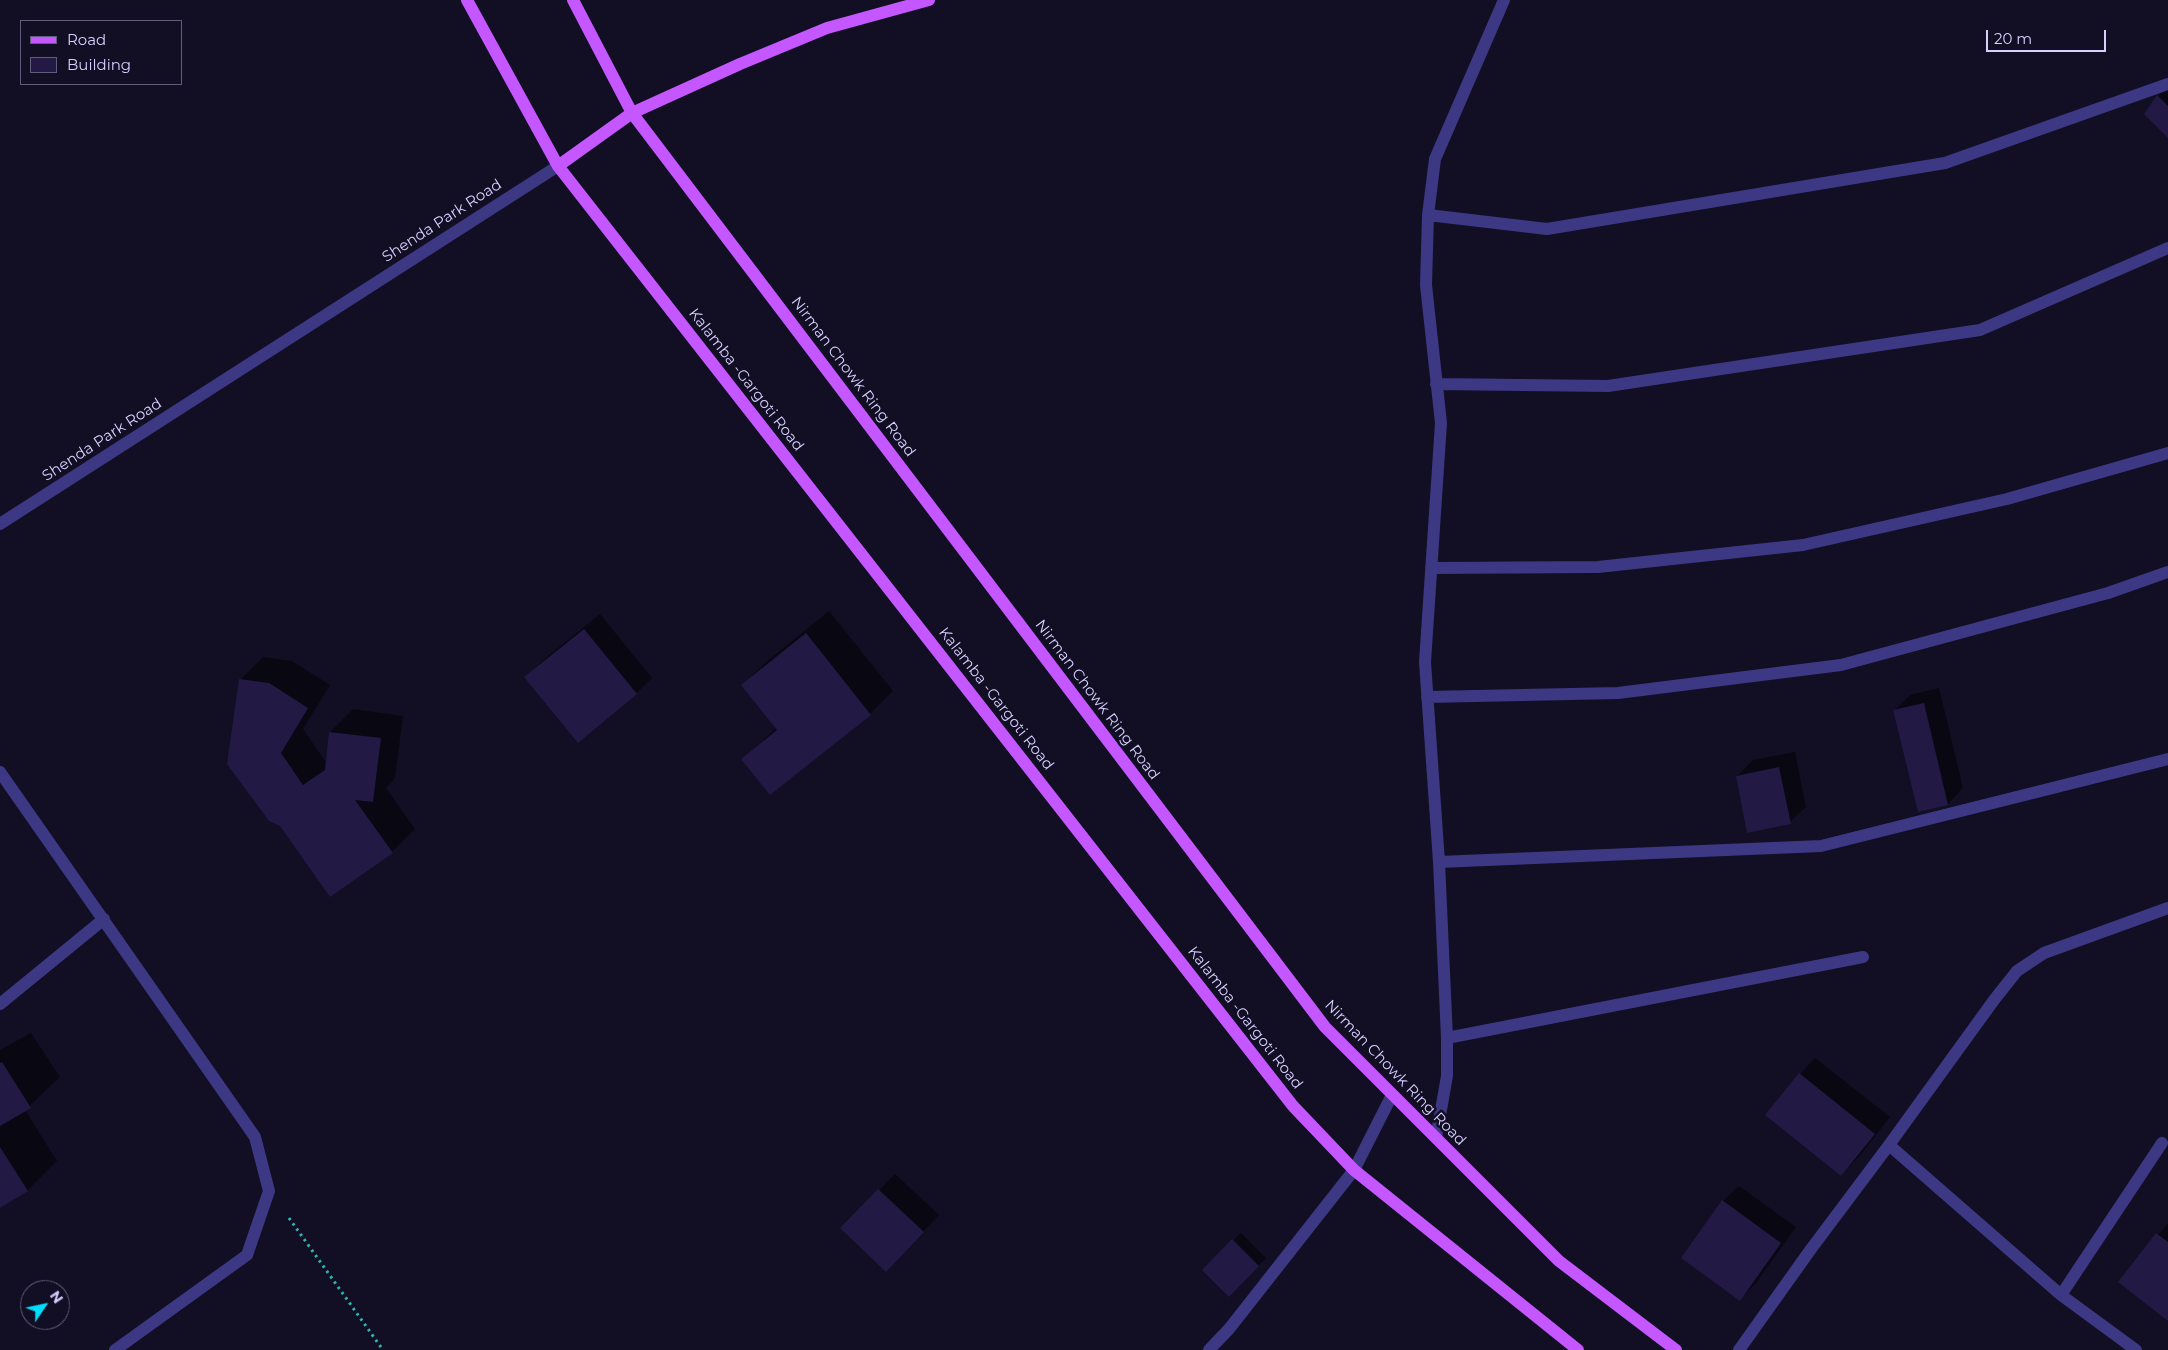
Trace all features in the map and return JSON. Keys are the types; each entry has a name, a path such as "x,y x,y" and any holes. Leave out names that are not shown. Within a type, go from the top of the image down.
{"main road":[{"name":"Kalamba -Gargoti Road","path":"467,0 558,166 1293,1106 1354,1170 1578,1350"},
{"name":"Nirman Chowk Ring Road","path":"573,0 632,113 1325,1027 1559,1261 1676,1350"},
{"name":"Shenda Park Road","path":"558,166 632,113 740,64 827,28 929,0"}],"street":[{"path":"1436,1138 1447,1076 1447,1038 1439,862 1425,662 1440,423 1426,285 1428,215 1435,159 1504,0"},
{"path":"1428,215 1547,230 1945,163 2168,84"},
{"name":"Shenda Park Road","path":"0,524 558,166"},
{"path":"1436,384 1608,386 1980,330 2168,248"},
{"path":"1431,568 1598,567 1803,545 2007,499 2168,453"},
{"path":"1427,697 1618,693 1841,664 2108,593 2168,572"},
{"path":"1439,862 1821,846 2168,760"},
{"path":"0,772 255,1137 269,1191 248,1255 115,1350"},
{"path":"1739,1350 1810,1249 1889,1146 2017,971 2044,953 2168,908"},
{"path":"0,1004 104,919"},
{"path":"1447,1038 1864,957"},
{"path":"1209,1350 1229,1329 1354,1170 1392,1095"},
{"path":"2062,1295 2162,1143"},
{"path":"1889,1146 2062,1295 2136,1350"}],"path":[{"path":"269,1191 383,1350"}],"building":[{"path":"2157,95 2168,106 2168,138 2144,114"},
{"path":"584,629 637,694 578,743 524,677"},
{"path":"806,633 871,715 770,795 741,759 777,730 741,685"},
{"path":"239,679 269,683 308,708 281,753 303,785 325,770 329,732 381,738 373,802 355,800 393,853 330,897 280,826 269,821 227,764"},
{"path":"1924,703 1948,805 1918,812 1893,710"},
{"path":"1779,767 1791,824 1747,833 1736,776"},
{"path":"2,1062 31,1108 0,1126 0,1063"},
{"path":"1799,1073 1875,1134 1841,1176 1765,1115"},
{"path":"0,1147 28,1191 0,1208"},
{"path":"878,1189 924,1232 886,1272 840,1228"},
{"path":"1722,1200 1781,1243 1740,1301 1681,1258"},
{"path":"2156,1233 2168,1242 2168,1321 2118,1282"},
{"path":"1232,1239 1259,1266 1229,1297 1202,1270"}]}
